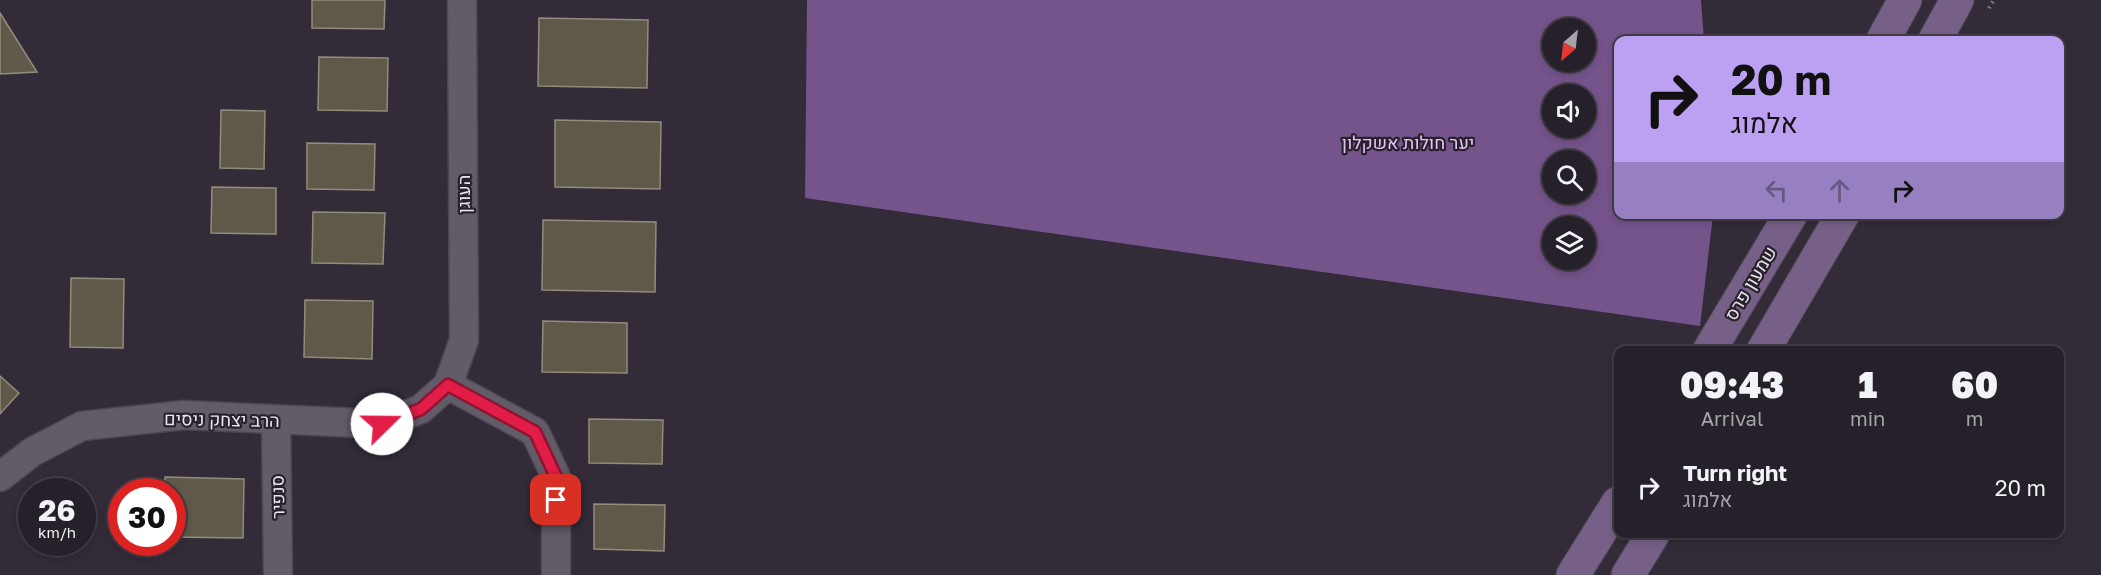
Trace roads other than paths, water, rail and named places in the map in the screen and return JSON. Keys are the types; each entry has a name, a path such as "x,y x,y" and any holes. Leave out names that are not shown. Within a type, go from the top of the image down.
{"main road":[{"path":"1885,36 1905,0"},
{"path":"1937,36 1957,0"},
{"name":"שמעון פרס","path":"1712,346 1788,219"},
{"path":"1765,346 1840,219"},
{"path":"1573,575 1614,509"},
{"path":"1628,575 1651,538"}],"street":[{"name":"העוגן","path":"448,385 464,340 462,0"},
{"name":"הרב יצחק ניסים","path":"0,477 32,452 82,426 184,415 382,424 421,409 448,385"},
{"path":"448,385 535,432 556,477 556,575"},
{"name":"סנפיר","path":"276,420 278,575"}],"park label":[{"name":"יער חולות אשקלון","path":"1408,142"}]}
